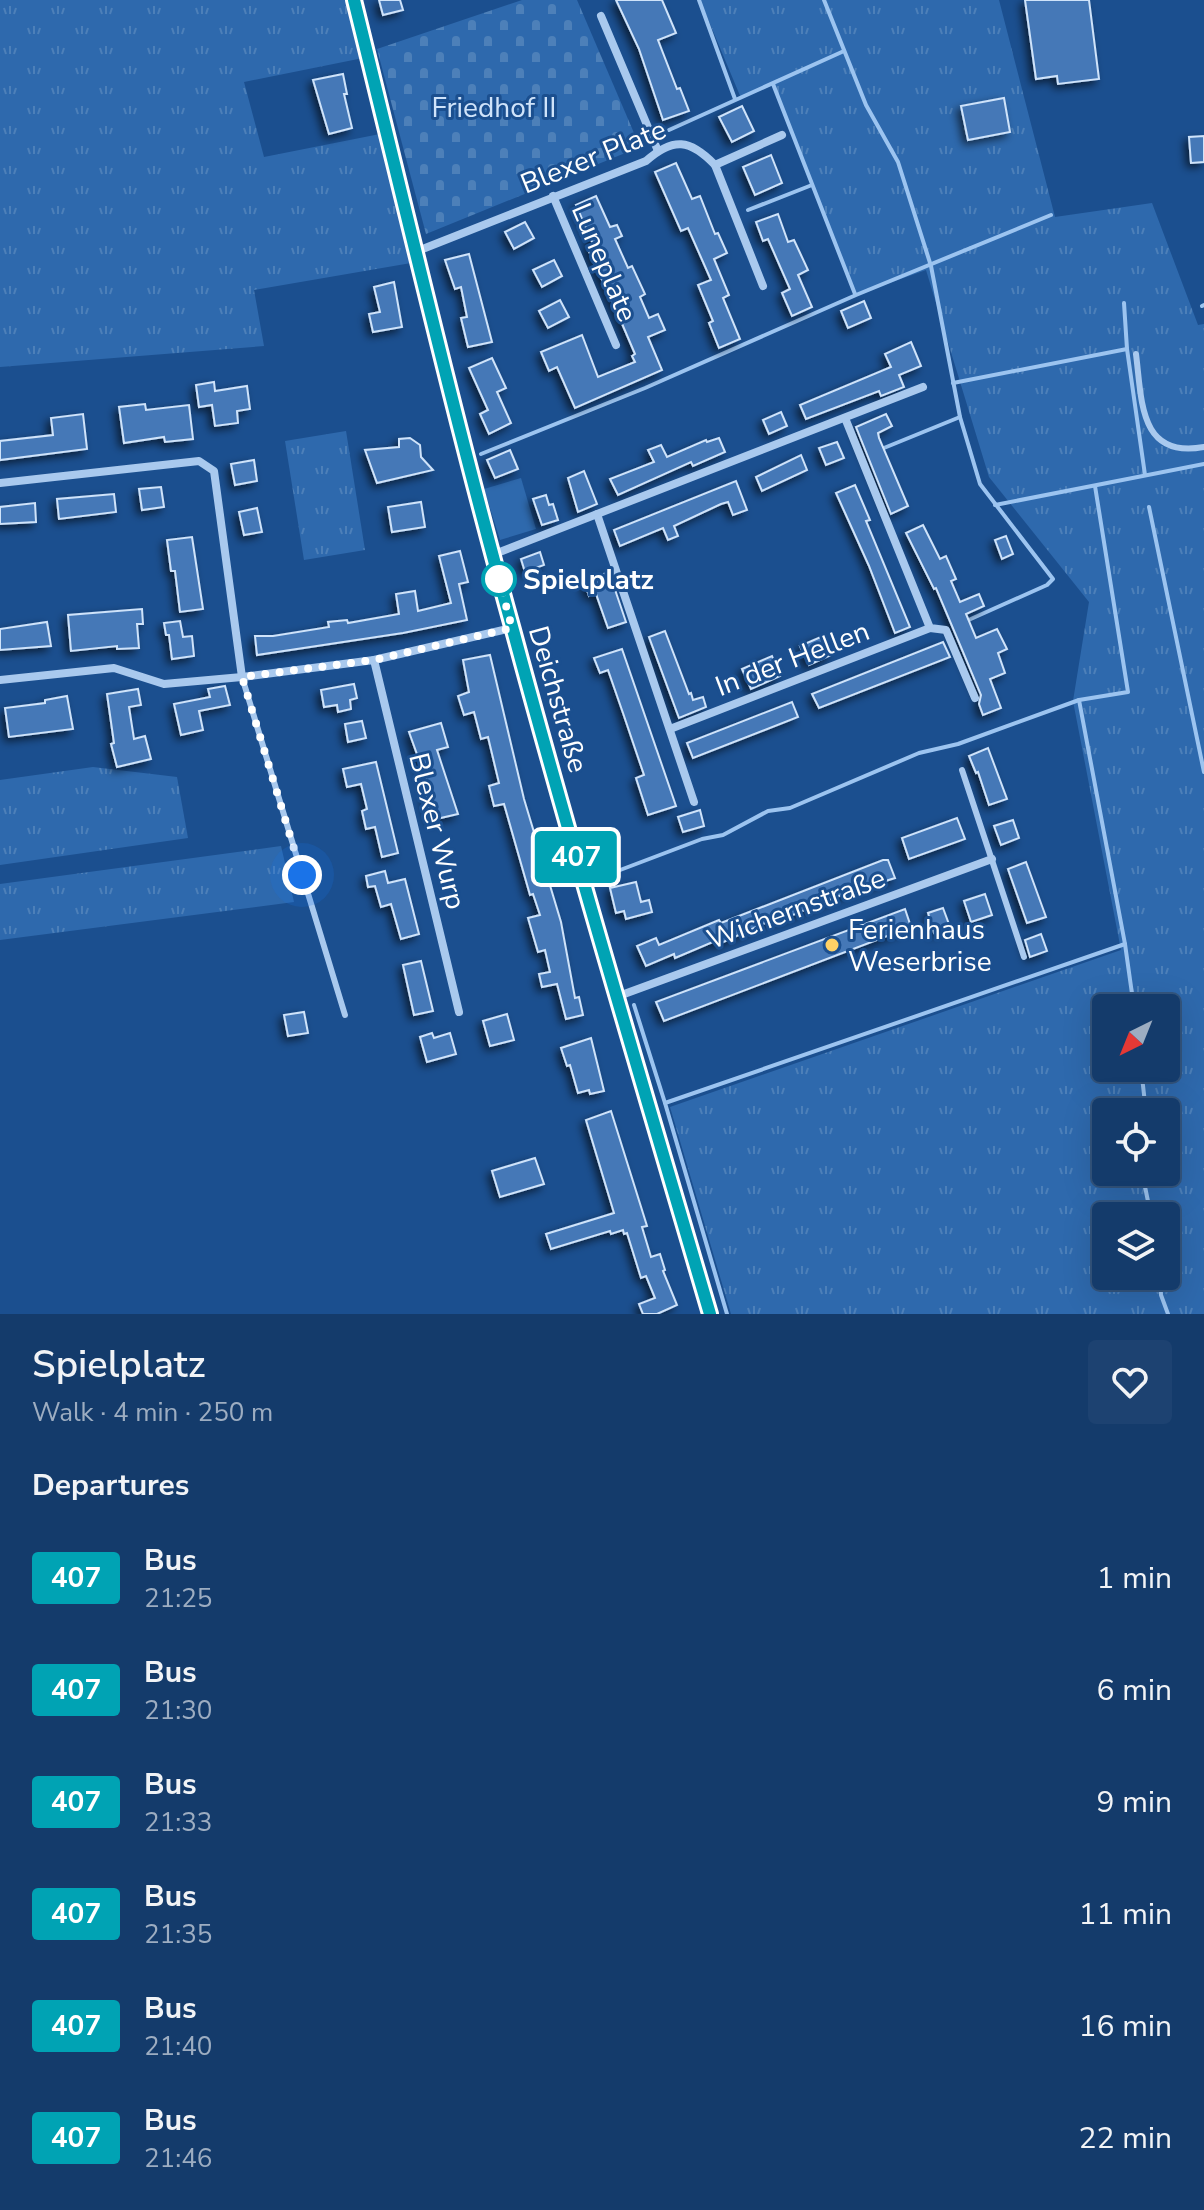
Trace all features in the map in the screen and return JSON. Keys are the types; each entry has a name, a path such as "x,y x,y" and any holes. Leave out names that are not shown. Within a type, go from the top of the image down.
{"street":[{"name":"Deichstraße","path":"354,0 492,555 616,997 710,1314"},
{"path":"601,16 658,151"},
{"path":"763,286 715,165 782,135"},
{"name":"Blexer Plate","path":"415,252 646,161 671,144 685,143 703,153 715,165"},
{"name":"Luneplate","path":"553,196 616,345"},
{"path":"492,555 923,387"},
{"path":"845,418 930,628 946,630 975,698"},
{"path":"0,483 199,461 214,471 242,677"},
{"path":"597,514 694,802"},
{"path":"0,680 114,668 164,684 242,677 374,660 512,628"},
{"name":"In der Hellen","path":"670,729 930,628"},
{"name":"Blexer Wurp","path":"374,660 459,1012"},
{"name":"Wichernstraße","path":"616,997 992,859"}],"lane":[{"path":"1136,354 1145,421 1156,438 1185,451 1204,447"},
{"path":"242,677 345,1015"},
{"path":"962,770 1024,957"}],"green space":[{"path":"0,0 349,0 363,58 244,82 264,157 380,134 411,263 254,290 264,346 0,367"},
{"name":"Friedhof II","path":"522,0 577,0 640,147 426,234 377,49"},
{"path":"700,0 999,0 1055,217 1152,203 1198,325 1204,324 1204,1314 731,1314 670,1107 1121,950 1073,701 1089,602 989,477 926,270 856,295 773,85 741,98"},
{"path":"346,431 365,550 304,560 285,441"},
{"path":"521,478 536,529 500,540 484,489"},
{"path":"93,767 177,777 188,838 0,865 0,780"},
{"path":"281,846 294,902 0,940 0,884"}],"building":[{"path":"379,0 400,0 403,10 383,15"},
{"path":"616,0 662,0 676,33 658,40 689,111 663,120 639,49"},
{"path":"1025,0 1089,0 1099,79 1058,84 1057,76 1036,79"},
{"path":"343,74 352,128 329,134 313,80"},
{"path":"1004,98 1010,132 968,140 961,106"},
{"path":"742,106 754,131 732,142 719,117"},
{"path":"1204,136 1204,162 1191,163 1189,137"},
{"path":"771,155 782,183 755,195 743,167"},
{"path":"676,163 692,199 700,196 715,234 718,233 727,253 714,259 729,295 723,298 740,339 719,348 709,323 713,321 698,285 711,280 688,228 681,231 655,172"},
{"path":"596,196 610,227 617,225 622,236 615,239 628,268 632,266 645,294 640,297 649,318 658,314 665,330 648,337 662,370 575,408 557,367 549,371 541,352 582,335 598,377 635,362 632,356 635,354 587,247 593,244 576,205"},
{"path":"778,214 788,242 794,240 808,270 798,275 812,307 792,316 782,293 790,289 768,239 763,241 756,222"},
{"path":"525,222 534,238 514,249 505,232"},
{"path":"469,254 492,342 468,347 461,318 467,317 461,287 455,289 445,260"},
{"path":"554,260 562,276 542,287 533,270"},
{"path":"394,282 402,327 373,332 369,314 380,312 374,287"},
{"path":"560,300 569,317 548,328 539,311"},
{"path":"864,301 871,318 848,328 841,311"},
{"path":"911,342 921,366 899,375 904,387 881,396 879,391 806,419 800,405 891,367 885,354"},
{"path":"492,358 506,388 497,392 511,423 489,434 480,414 488,410 469,368"},
{"path":"214,382 215,391 247,386 250,409 237,411 238,423 215,426 212,405 199,407 196,385"},
{"path":"145,404 146,410 189,405 193,439 165,442 164,437 124,443 119,407"},
{"path":"781,412 787,426 769,434 763,420"},
{"path":"83,414 87,449 0,460 0,441 53,435 51,418"},
{"path":"886,414 892,426 878,433 879,438 908,506 891,514 856,427"},
{"path":"410,438 420,445 421,457 433,470 377,483 365,450 399,447 399,439"},
{"path":"719,438 725,452 693,466 691,462 618,495 610,479 654,462 648,450 661,445 667,457 706,440"},
{"path":"837,442 844,458 826,465 819,448"},
{"path":"510,450 518,469 495,478 487,460"},
{"path":"801,455 807,470 762,491 756,477"},
{"path":"254,460 257,481 235,485 231,464"},
{"path":"584,471 597,504 578,512 568,478"},
{"path":"736,481 747,510 733,515 728,502 674,526 678,536 668,540 663,528 620,546 614,530"},
{"path":"855,485 870,520 866,521 910,627 895,633 836,493"},
{"path":"161,487 164,507 142,510 139,489"},
{"path":"114,494 116,512 59,519 57,499"},
{"path":"546,495 549,505 553,504 558,520 542,525 533,499"},
{"path":"421,502 425,527 392,532 388,507"},
{"path":"35,503 36,522 0,524 0,507"},
{"path":"257,508 262,532 244,535 239,512"},
{"path":"923,525 940,559 946,556 956,579 951,581 960,602 979,594 984,606 966,614 976,638 997,629 1007,649 998,653 1005,673 990,679 1001,708 983,715 979,704 981,695 936,588 906,533"},
{"path":"1006,536 1013,554 1002,559 995,540"},
{"path":"192,537 203,609 180,612 167,540"},
{"path":"460,551 468,582 459,584 467,620 257,655 255,636 329,627 328,622 347,620 348,623 399,614 396,594 415,591 418,611 451,603 439,556"},
{"path":"540,552 544,565 525,572 521,559"},
{"path":"609,572 626,622 608,628 596,594 589,596 584,581"},
{"path":"142,609 143,624 137,624 139,648 117,649 117,646 71,651 68,615"},
{"path":"180,621 183,637 192,636 194,656 172,659 164,623"},
{"path":"47,622 51,646 0,650 0,629"},
{"path":"665,631 689,694 693,700 703,697 706,707 679,718 649,637"},
{"path":"823,636 831,655 809,665 800,646"},
{"path":"943,642 950,657 819,708 812,694"},
{"path":"622,649 676,806 648,815 636,778 644,775 623,713 608,670 600,673 594,658"},
{"path":"490,655 524,799 561,922 575,998 579,997 583,1015 566,1019 557,984 542,987 539,974 550,972 545,950 538,952 528,918 540,915 533,894 530,895 504,804 494,806 489,786 499,783 488,737 481,739 474,712 464,715 458,696 469,692 463,660"},
{"path":"772,656 780,676 751,689 742,669"},
{"path":"354,684 357,698 350,700 351,709 338,712 337,705 324,707 321,690"},
{"path":"225,686 230,705 199,711 203,730 181,735 174,704 210,697 208,689"},
{"path":"138,689 141,705 129,707 134,739 145,736 151,759 117,767 111,744 114,743 107,694"},
{"path":"67,696 73,729 9,737 5,708 45,703 45,700"},
{"path":"792,702 798,717 693,758 687,743"},
{"path":"362,721 366,738 348,742 345,724"},
{"path":"441,723 448,747 437,750 458,814 432,820 426,797 432,796 409,732"},
{"path":"988,748 1007,799 989,805 969,756"},
{"path":"376,762 398,853 382,857 375,827 366,829 362,811 367,809 361,784 347,787 343,769"},
{"path":"700,810 704,826 683,832 678,817"},
{"path":"957,818 965,839 909,859 902,838"},
{"path":"1013,820 1019,838 1001,845 994,826"},
{"path":"888,860 895,878 844,894 778,921 776,918 717,945 715,941 646,966 637,946 656,938 659,945"},
{"path":"1026,862 1046,917 1027,923 1008,869"},
{"path":"385,871 388,883 405,879 419,934 401,939 391,904 381,907 375,886 368,887 366,876"},
{"path":"636,882 641,902 649,900 652,912 626,919 624,911 616,913 610,888"},
{"path":"985,894 992,915 971,922 964,901"},
{"path":"943,908 950,927 934,933 928,913"},
{"path":"905,909 911,927 664,1021 656,1002"},
{"path":"1041,934 1047,951 1030,957 1025,940"},
{"path":"421,961 433,1011 414,1015 403,965"},
{"path":"304,1012 308,1033 288,1036 284,1015"},
{"path":"507,1014 514,1040 490,1046 483,1021"},
{"path":"432,1033 434,1038 450,1033 456,1054 427,1062 420,1037"},
{"path":"591,1038 604,1091 578,1093 570,1065 567,1066 561,1048"},
{"path":"611,1111 647,1226 642,1227 651,1257 660,1254 663,1271 677,1305 657,1314 643,1314 639,1304 655,1298 646,1276 641,1278 627,1233 624,1234 623,1230 551,1249 546,1234 614,1213 586,1120"},
{"path":"535,1158 544,1184 500,1197 492,1171"}],"waterway":[{"path":"699,0 735,99"},
{"path":"824,0 866,105 898,162 931,266 960,417 980,484 1053,579 1047,585 964,622"},
{"path":"669,130 844,51"},
{"path":"773,84 855,294"},
{"path":"748,210 812,185"},
{"path":"481,454 645,388 856,295 1051,215"},
{"path":"1124,303 1127,349 1145,475"},
{"path":"953,383 1127,349"},
{"path":"879,450 960,417"},
{"path":"995,505 1204,464"},
{"path":"599,878 702,839 723,835 768,811 790,808 919,753 958,744 1079,700 1128,692 1095,486"},
{"path":"1149,507 1204,772"},
{"path":"1079,700 1132,994"},
{"path":"727,1314 665,1103 1125,944"},
{"path":"634,1005 665,1103"},
{"path":"1143,1082 1144,1098"},
{"path":"1145,1186 1148,1202"},
{"path":"1161,1290 1168,1314"}],"bus line":[{"name":"407","path":"354,0 492,555 616,997 710,1314"}],"place":[{"name":"Spielplatz","path":"499,579"},
{"name":"Ferienhaus Weserbrise","path":"832,945"}],"route":[{"path":"302,875 242,677 374,660 512,628 499,579"}]}
